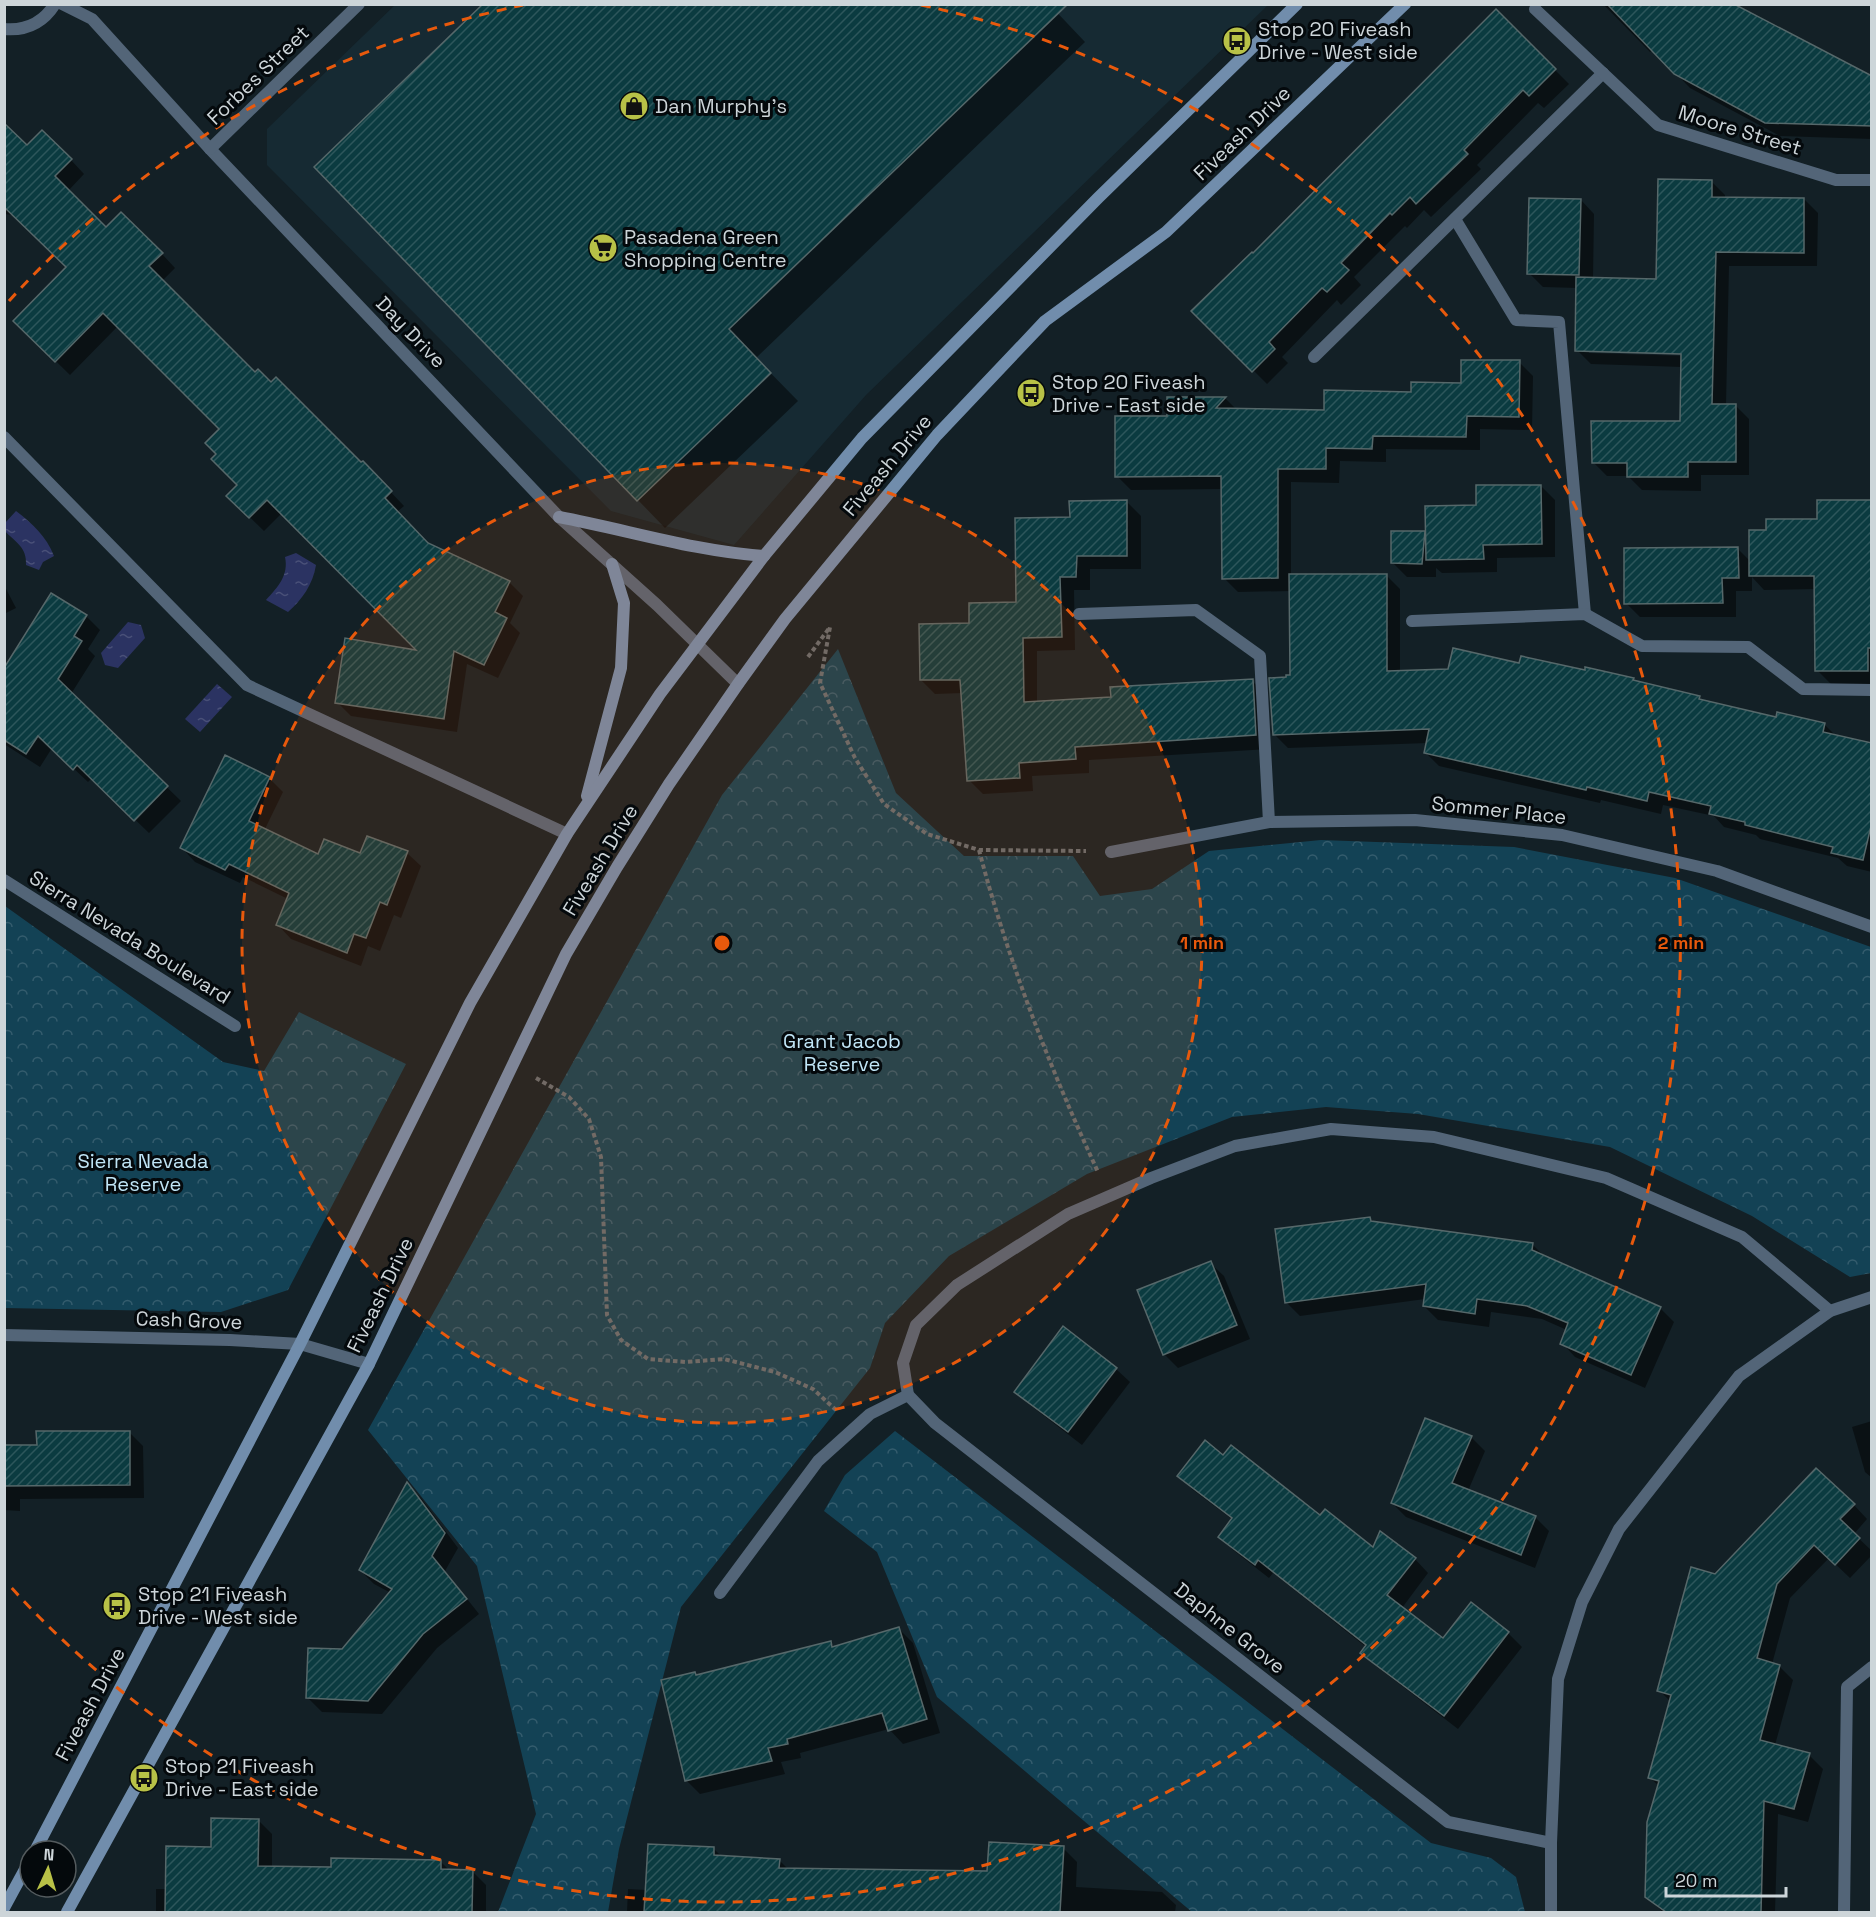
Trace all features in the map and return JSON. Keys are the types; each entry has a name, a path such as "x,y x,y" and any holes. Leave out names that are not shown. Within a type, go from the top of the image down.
{"main road":[{"name":"Fiveash Drive","path":"41,1839 300,1344 470,1003 584,806 660,694 764,556 862,438 1098,198 1297,4"},
{"name":"Fiveash Drive","path":"67,1912 369,1364 566,954 669,784 738,684 785,619 937,435 1046,321 1166,232 1405,4"},
{"path":"560,517 693,547 731,554 764,556"},
{"path":"584,806 621,668 624,603 612,564"},
{"path":"4,1908 18,1882"}],"street":[{"path":"4,29 21,29 36,24 48,15 55,4"},
{"name":"Day Drive","path":"62,4 92,19 210,149 560,517 657,605 738,684"},
{"name":"Forbes Street","path":"210,149 359,4"},
{"name":"Moore Street","path":"1535,9 1658,125 1836,180 1872,180"},
{"path":"1314,357 1603,73"},
{"path":"1455,219 1516,320 1559,322 1584,614"},
{"path":"4,437 247,685 567,834"},
{"path":"1079,614 1196,610 1260,656 1269,822"},
{"path":"1412,621 1584,614 1641,646 1748,647 1803,689 1872,690"},
{"name":"Sommer Place","path":"1111,852 1269,822 1415,820 1562,835 1717,871 1872,927"},
{"name":"Sierra Nevada Boulevard","path":"4,880 235,1026"},
{"path":"720,1593 818,1461 870,1414 908,1395 903,1363 916,1326 957,1285 1068,1214 1235,1146 1331,1129 1434,1137 1606,1178 1742,1237 1830,1311"},
{"path":"1551,1912 1551,1843 1558,1679 1582,1602 1619,1529 1739,1376 1830,1311 1872,1297"},
{"name":"Cash Grove","path":"4,1335 230,1340 300,1344 369,1364"},
{"name":"Daphne Grove","path":"908,1395 935,1424 1448,1822 1551,1843"},
{"path":"1844,1912 1847,1687 1872,1667"}],"path":[{"path":"807,657 830,627 820,683 855,758 884,804 927,834 979,850 1111,852"},
{"path":"979,850 994,908 1035,1024 1074,1120 1109,1196"},
{"path":"512,1067 543,1081 569,1097 589,1119 601,1157 607,1315 621,1340 648,1359 686,1362 724,1359 774,1372 813,1389 855,1427"}],"shaded area":[{"name":"Pasadena Green Shopping Centre","path":"395,5 1268,5 866,395 734,545 611,511 267,165 267,129"}],"green space":[{"name":"Grant Jacob Reserve","path":"838,649 896,793 964,856 1073,856 1100,896 1152,889 1209,851 1321,840 1514,847 1675,878 1871,947 1871,1273 1850,1277 1752,1216 1610,1147 1418,1114 1326,1107 1232,1117 1087,1174 949,1256 885,1323 870,1368 681,1607 619,1849 608,1912 498,1912 536,1814 477,1566 368,1430 722,795"},
{"name":"Sierra Nevada Reserve","path":"5,906 223,1062 264,1071 299,1012 406,1064 288,1290 221,1312 5,1308"},
{"path":"895,1431 1431,1843 1491,1858 1516,1877 1525,1912 1192,1912 937,1697 877,1552 824,1511 845,1475"}],"water":[{"path":"16,511 38,531 54,556 43,562 39,570 26,565 23,549 5,531 5,523"},
{"path":"296,553 316,565 306,591 288,612 266,600 284,575 285,557"},
{"path":"128,622 141,625 145,638 118,668 105,665 101,653"},
{"path":"217,684 232,697 200,732 185,719"}],"building":[{"name":"Pasadena Green Shopping Centre","path":"483,4 1068,4 729,329 771,373 637,501 314,167"},
{"path":"1607,4 1734,4 1872,76 1872,126 1765,123 1674,74"},
{"path":"1496,9 1556,69 1529,96 1523,90 1464,150 1468,154 1416,204 1410,197 1392,215 1390,213 1341,263 1349,270 1327,292 1322,288 1269,342 1275,349 1252,372 1191,311 1253,253"},
{"path":"4,123 27,145 42,130 72,159 55,176 106,227 121,212 163,253 149,266 255,372 258,369 271,382 276,377 361,462 363,461 392,491 385,498 428,543 510,581 495,612 507,618 484,665 454,651 444,719 335,703 345,638 416,650 267,500 249,518 226,496 237,485 211,459 216,454 205,443 219,429 103,313 55,362 13,321 66,267 4,207"},
{"path":"1658,179 1712,180 1712,197 1804,198 1804,253 1716,252 1712,404 1736,404 1736,462 1688,462 1688,477 1627,477 1627,463 1592,463 1591,421 1680,421 1681,354 1575,351 1576,277 1656,279"},
{"path":"1529,198 1581,199 1579,275 1527,274"},
{"path":"1461,360 1520,360 1519,417 1467,416 1466,437 1373,436 1372,449 1326,448 1326,469 1278,469 1278,578 1222,579 1221,476 1115,477 1115,416 1167,416 1167,397 1226,397 1216,408 1324,410 1324,390 1411,392 1411,382 1461,383"},
{"path":"1476,485 1541,485 1542,544 1483,545 1484,559 1426,560 1425,506 1476,505"},
{"path":"1127,500 1127,556 1077,556 1076,577 1060,577 1062,637 1023,638 1024,702 1111,697 1110,687 1253,679 1256,735 1075,747 1076,759 1019,763 1020,778 967,781 960,680 920,680 919,624 969,623 969,603 1016,602 1015,518 1070,517 1069,501"},
{"path":"1817,500 1872,500 1872,648 1868,648 1868,671 1815,671 1814,576 1749,576 1749,530 1766,530 1766,519 1817,519"},
{"path":"1391,531 1425,531 1422,564 1391,563"},
{"path":"1738,547 1739,578 1722,578 1723,603 1624,604 1624,548"},
{"path":"1289,574 1387,574 1387,671 1448,669 1453,648 1519,663 1521,656 1634,678 1633,680 1700,696 1699,699 1776,717 1777,712 1825,723 1823,732 1872,743 1872,822 1863,860 1831,853 1833,847 1709,814 1711,806 1649,792 1647,801 1587,787 1586,790 1424,753 1429,729 1273,735 1269,678 1290,675"},
{"path":"51,593 87,615 74,636 82,641 58,679 168,786 134,821 77,765 73,770 38,736 26,754 4,740 4,668"},
{"path":"225,755 270,777 249,821 318,854 324,839 360,853 367,836 408,851 387,905 380,902 366,938 354,934 347,953 276,925 289,893 229,864 225,870 180,848"},
{"path":"1370,1217 1371,1221 1533,1243 1532,1250 1661,1307 1631,1375 1560,1344 1568,1323 1527,1306 1477,1299 1475,1314 1423,1306 1426,1284 1285,1303 1275,1229"},
{"path":"1211,1261 1237,1325 1163,1355 1137,1290"},
{"path":"1063,1326 1117,1368 1068,1432 1014,1392"},
{"path":"1425,1418 1472,1436 1452,1483 1536,1516 1521,1555 1391,1503"},
{"path":"36,1431 130,1431 130,1485 4,1486 4,1445 37,1445"},
{"path":"1205,1440 1223,1455 1231,1445 1320,1515 1325,1509 1373,1547 1380,1531 1416,1558 1387,1595 1443,1638 1471,1602 1509,1632 1444,1716 1360,1653 1366,1645 1258,1560 1255,1565 1218,1537 1232,1518 1177,1476"},
{"path":"1816,1468 1855,1504 1840,1519 1860,1538 1835,1565 1814,1545 1777,1584 1757,1658 1780,1665 1760,1740 1810,1753 1794,1809 1764,1801 1761,1912 1666,1912 1645,1897 1647,1822 1659,1781 1648,1778 1671,1695 1657,1691 1691,1567 1715,1574"},
{"path":"407,1482 445,1533 432,1556 467,1599 423,1634 368,1701 306,1698 308,1648 342,1649 392,1589 359,1570"},
{"path":"899,1627 927,1719 888,1731 882,1713 787,1739 788,1744 768,1748 772,1761 685,1781 661,1680 695,1672 696,1675 831,1641 832,1647"},
{"path":"211,1818 259,1819 258,1866 331,1867 331,1858 441,1860 441,1869 473,1870 472,1912 165,1912 166,1846 211,1847"},
{"path":"989,1842 1064,1846 1060,1912 644,1912 648,1844 714,1847 714,1855 780,1859 779,1868 987,1871"}],"place":[{"name":"Stop 20 Fiveash Drive - West side","path":"1237,41"},
{"name":"Dan Murphy's","path":"634,106"},
{"name":"Pasadena Green Shopping Centre","path":"603,248"},
{"name":"Stop 20 Fiveash Drive - East side","path":"1031,393"},
{"name":"Stop 21 Fiveash Drive - West side","path":"117,1606"},
{"name":"Stop 21 Fiveash Drive - East side","path":"144,1778"}]}
